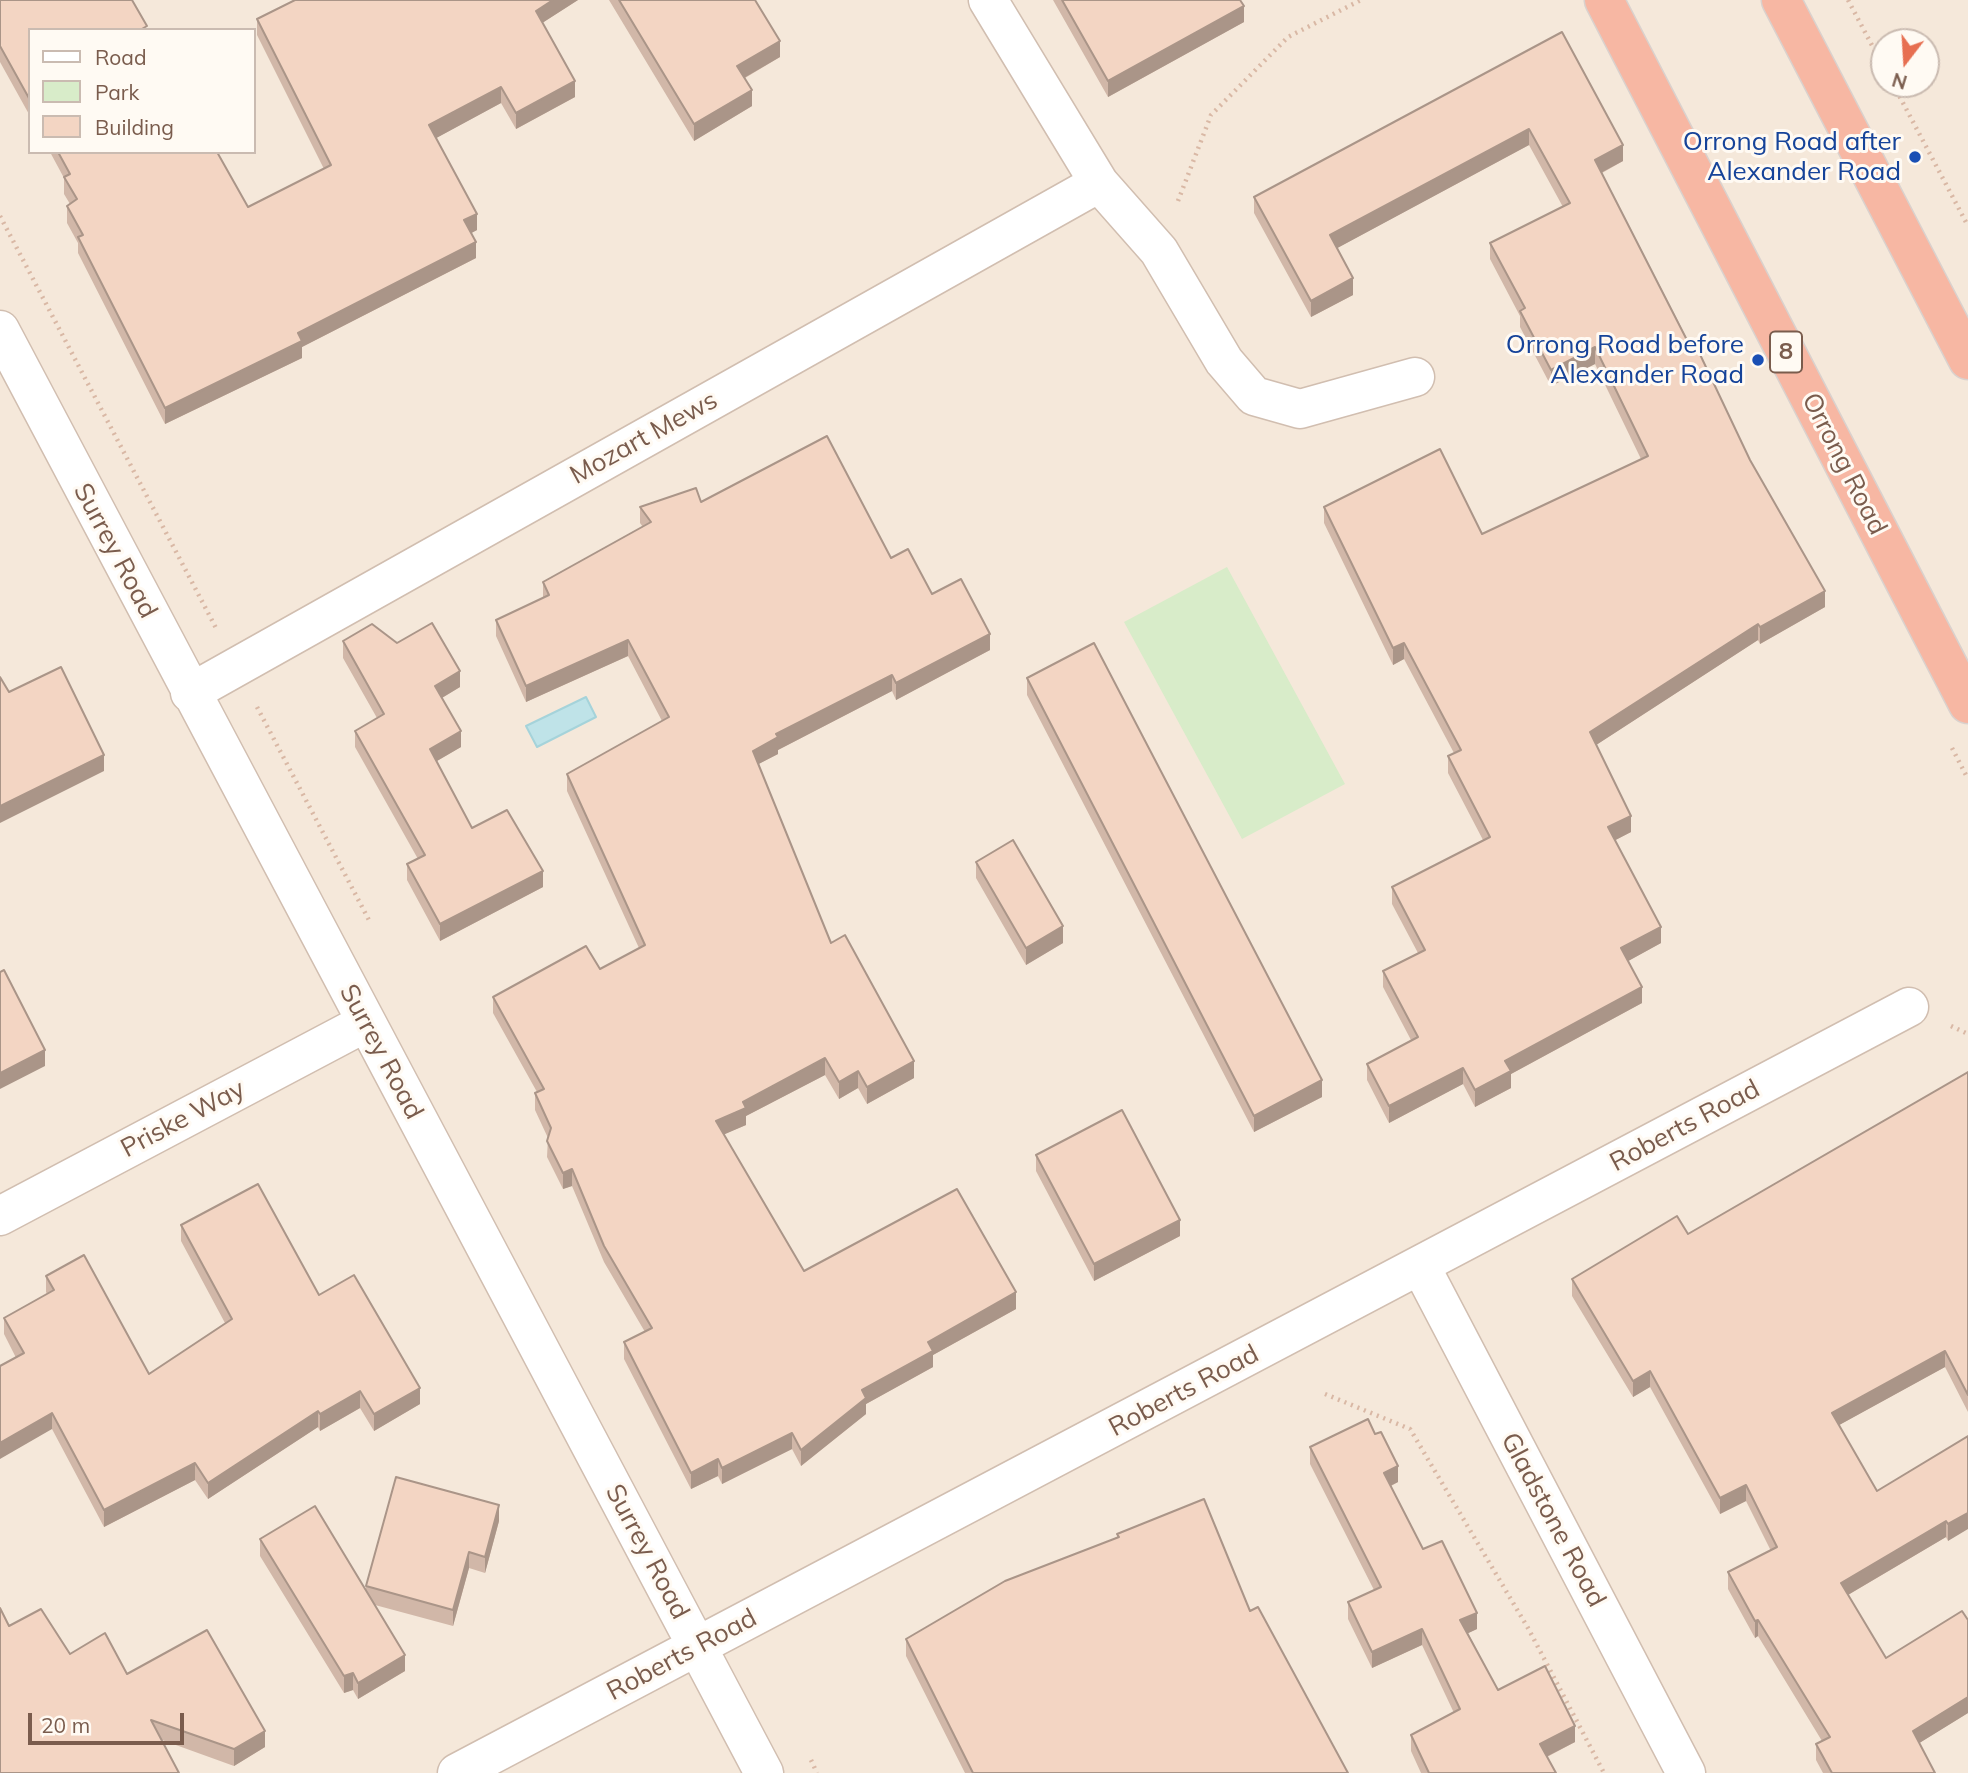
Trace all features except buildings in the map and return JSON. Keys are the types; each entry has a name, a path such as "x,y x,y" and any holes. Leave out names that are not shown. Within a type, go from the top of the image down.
{"highway":[{"name":"Orrong Road","path":"1604,0 1968,704"},
{"path":"1781,0 1968,360"}],"street":[{"path":"988,0 1099,183 1159,251 1224,361 1254,396 1300,408 1415,377"},
{"name":"Mozart Mews","path":"190,693 1099,183"},
{"name":"Surrey Road","path":"0,330 764,1773"},
{"name":"Roberts Road","path":"457,1773 1421,1267 1909,1007"},
{"name":"Priske Way","path":"0,1216 365,1023"},
{"name":"Gladstone Road","path":"1421,1267 1686,1773"}],"path":[{"path":"1159,251 1211,115 1288,37 1361,0"},
{"path":"1848,0 1870,42"},
{"path":"1900,98 1968,226"},
{"path":"1325,1394 1410,1429 1528,1628 1604,1773"}],"shaded area":[{"path":"0,0 1968,0 1968,1773 0,1773"}],"green space":[{"path":"1227,567 1345,784 1242,839 1124,622"}],"water":[{"path":"586,697 596,717 537,747 526,726"}],"place":[{"name":"Orrong Road after Alexander Road","path":"1915,157"},
{"name":"Orrong Road before Alexander Road","path":"1758,360"}]}
